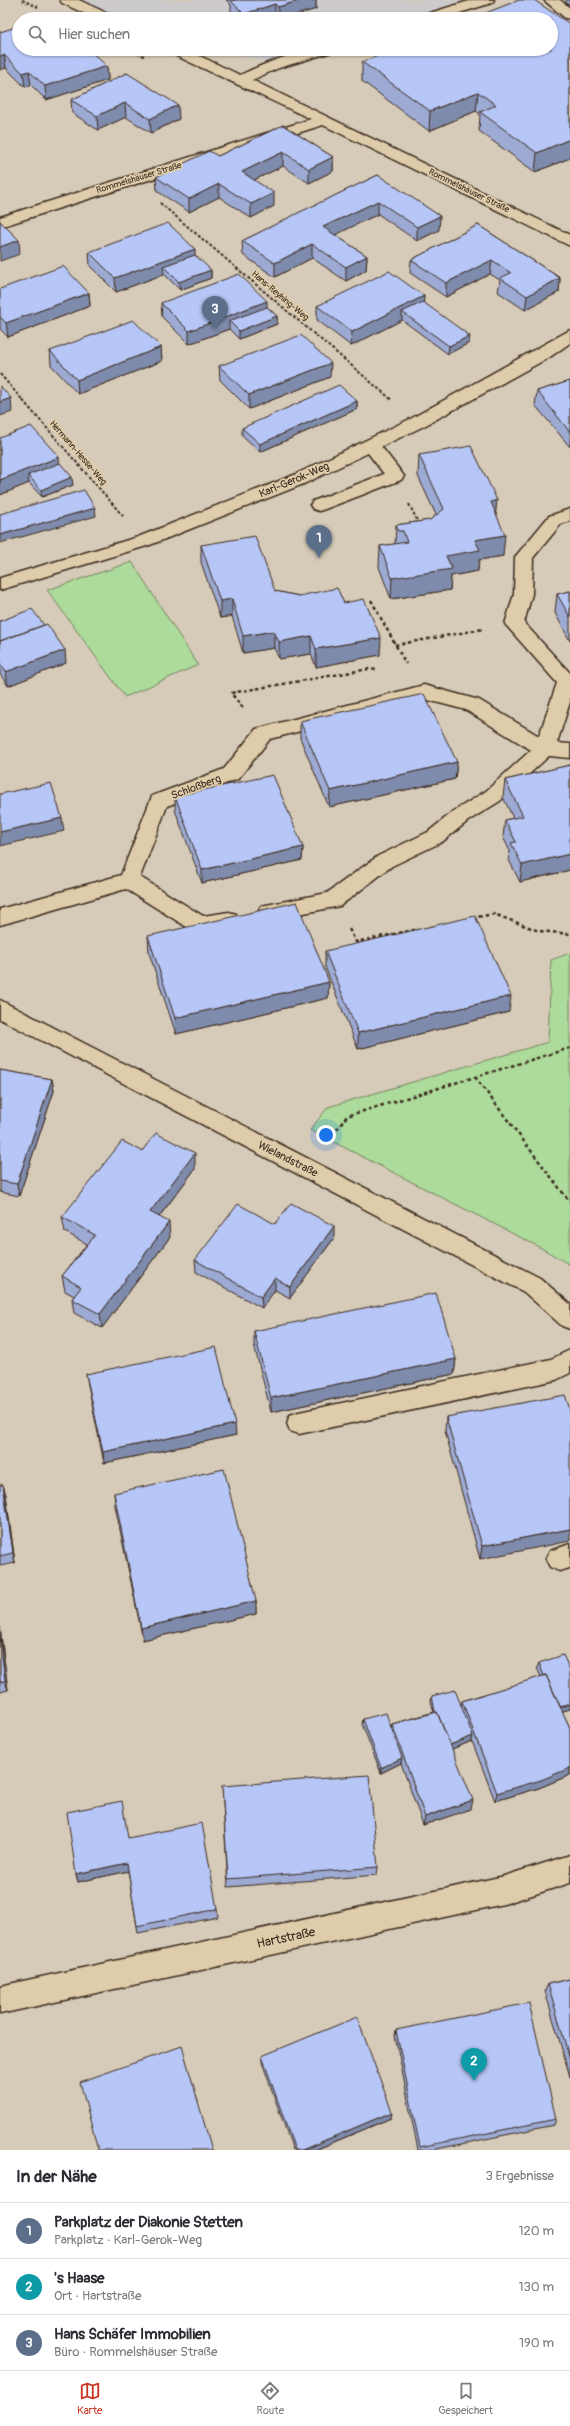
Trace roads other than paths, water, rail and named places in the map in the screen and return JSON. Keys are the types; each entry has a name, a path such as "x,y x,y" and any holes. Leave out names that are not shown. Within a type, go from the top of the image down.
{"street":[{"path":"67,0 93,12"},
{"path":"448,12 487,0"},
{"path":"551,0 570,15"},
{"name":"Rommelshäuser Straße","path":"188,56 324,120 570,241"},
{"path":"240,80 274,65 304,56"},
{"name":"Rommelshäuser Straße","path":"0,222 324,120"},
{"name":"Karl-Gerok-Weg","path":"0,584 144,541 300,479 418,422 544,353 570,335"},
{"path":"319,505 395,476 371,445"},
{"path":"0,918 129,880 200,925 333,900 385,861 435,837 461,816 493,796 545,749 568,682 514,624 523,594 524,557 555,520 570,515"},
{"name":"Schloßberg","path":"129,880 159,800 231,774 263,734 424,692 472,705 545,749 570,751"},
{"name":"Wielandstraße","path":"0,1009 532,1285 570,1319"},
{"path":"299,1423 556,1369 570,1361"},
{"name":"Hartstraße","path":"0,2000 504,1890 570,1869"}],"place":[{"name":"Hans Schäfer Immobilien","path":"215,329"},
{"name":"Parkplatz der Diakonie Stetten","path":"319,558"},
{"name":"'s Haase","path":"474,2081"}]}
